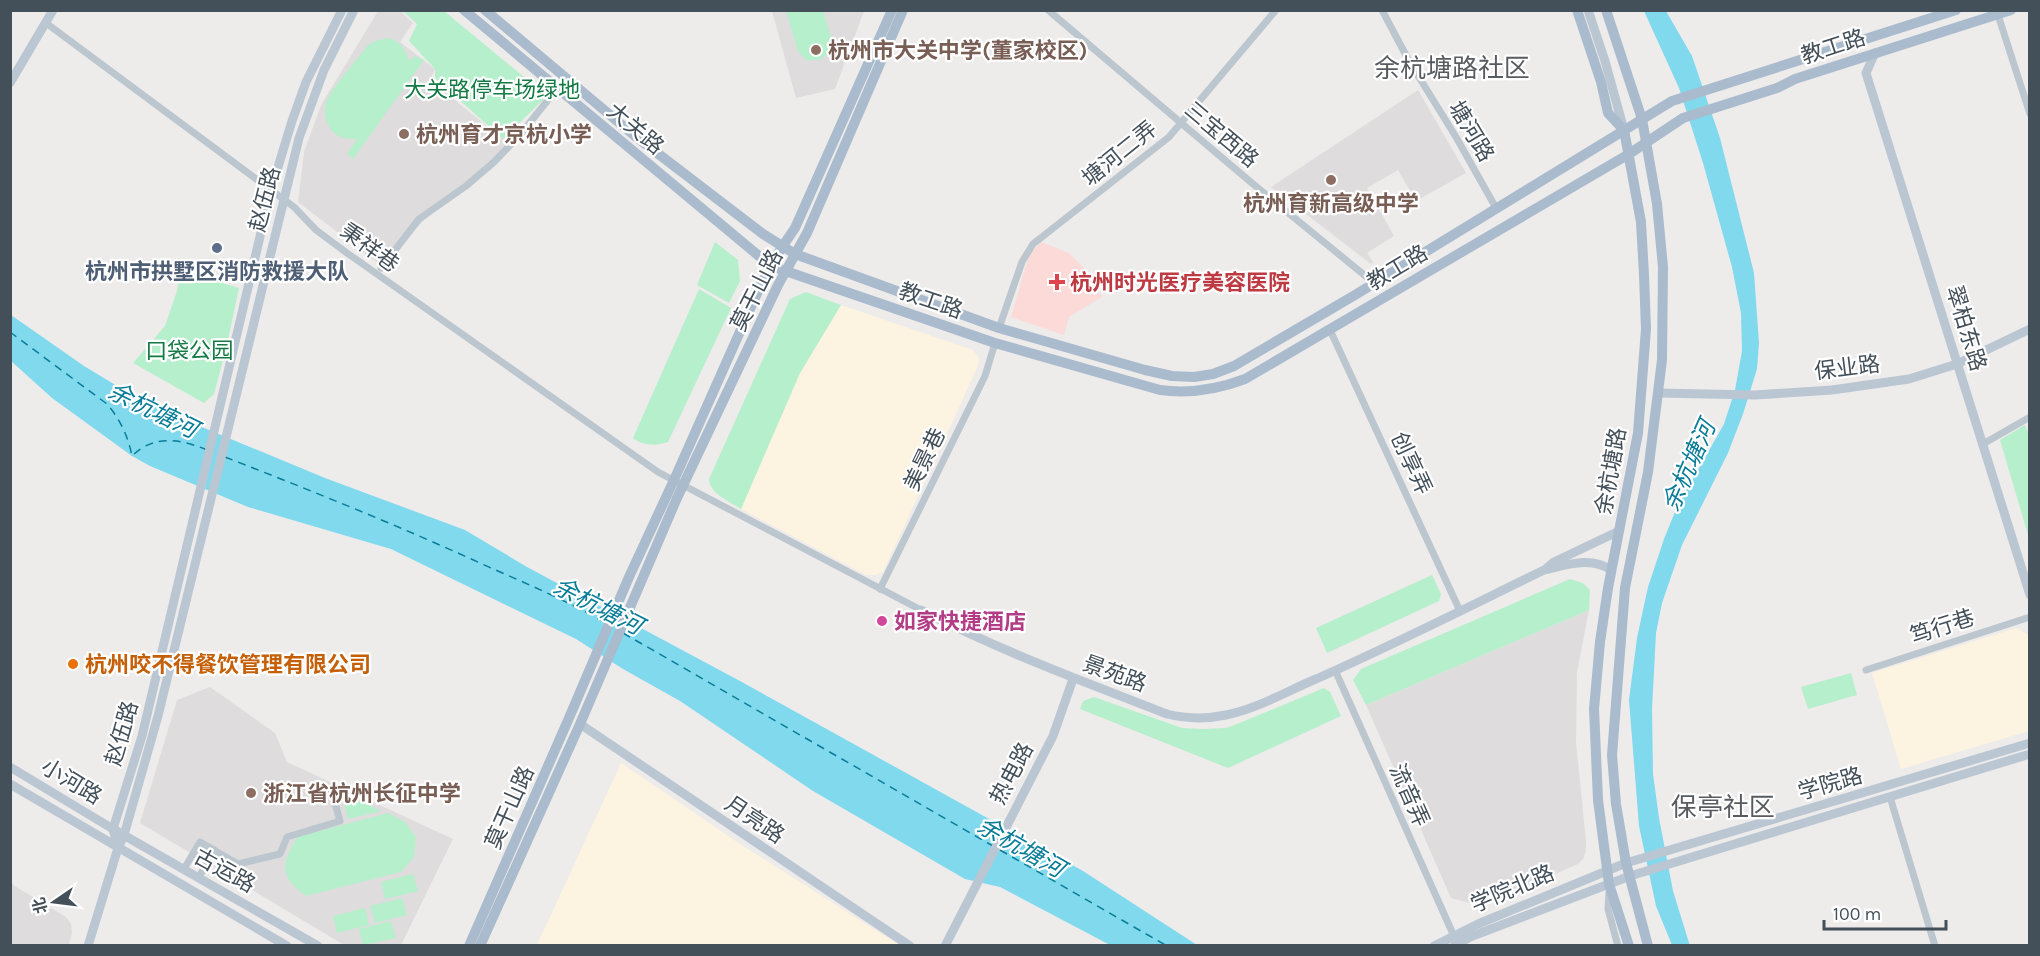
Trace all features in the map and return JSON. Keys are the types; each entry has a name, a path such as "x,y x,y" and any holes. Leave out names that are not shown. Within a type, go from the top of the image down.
{"main road":[{"path":"10,83 53,10"},
{"name":"赵伍路","path":"113,829 142,736 271,190 306,82 342,10"},
{"name":"赵伍路","path":"88,945 118,848 124,836 159,716 299,138 310,103 354,10"},
{"name":"大关路","path":"464,10 771,266 787,270"},
{"name":"大关路","path":"485,10 635,136 782,247 795,254"},
{"name":"莫干山路","path":"469,945 640,584 763,280 795,228 892,10"},
{"name":"莫干山路","path":"480,945 580,724 590,686 629,577 679,483 778,285 807,233 903,10"},
{"name":"余杭塘路","path":"1577,10 1608,113 1624,130 1641,222 1646,329 1638,433 1611,570 1600,642 1594,709 1598,800 1609,884 1629,945"},
{"path":"1588,10 1624,130"},
{"name":"余杭塘路","path":"1606,10 1647,141 1657,204 1663,267 1662,360 1648,472 1625,588 1612,755 1616,804 1626,863 1648,945"},
{"name":"教工路","path":"795,254 999,328 1145,370 1172,376 1194,377 1213,374 1234,366 1374,283 1672,101 1956,10"},
{"name":"教工路","path":"787,270 995,343 1160,390 1186,393 1205,391 1245,379 1629,154 1683,118 1777,88 1795,79 2011,10"},
{"path":"1848,62 1866,73 1875,53"},
{"name":"翠柏东路","path":"1866,73 2030,595"},
{"name":"保业路","path":"1658,393 1717,395 1832,390 1909,379 1957,364 2030,329"},
{"name":"景苑路","path":"921,610 970,635 1073,679 1167,714 1182,718 1227,715 1251,707 1335,670 1544,570 1554,562 1619,531"},
{"name":"景苑路","path":"1544,570 1581,562 1595,563 1611,570"},
{"name":"热电路","path":"945,945 1053,736 1073,679"},
{"name":"月亮路","path":"580,724 910,945"},
{"name":"学院路","path":"1607,870 2030,743"},
{"name":"学院路","path":"1609,884 2030,754"},
{"name":"小河路","path":"10,767 113,829"},
{"name":"古运路","path":"10,784 287,945"},
{"path":"113,829 118,848"},
{"name":"古运路","path":"113,829 318,945"},
{"name":"学院北路","path":"1434,945 1453,934 1607,870"},
{"name":"学院北路","path":"1454,945 1609,884"}],"street":[{"name":"三宝西路","path":"1048,10 1374,283"},
{"name":"塘河二弄","path":"999,328 1022,261 1033,244 1169,137 1276,10"},
{"name":"塘河路","path":"1382,10 1409,61 1496,208"},
{"path":"1998,15 2030,114"},
{"name":"秉祥巷","path":"46,23 284,199 316,230 347,253 658,472 679,483"},
{"path":"381,268 419,219 466,186 494,162 519,136 552,95"},
{"name":"创享弄","path":"1330,330 1460,611"},
{"name":"美景巷","path":"880,589 985,376 995,343"},
{"path":"1983,444 2030,417"},
{"name":"景苑路","path":"679,483 921,610"},
{"name":"笃行巷","path":"1866,670 2030,617"},
{"name":"流音弄","path":"1335,670 1453,934"},
{"path":"184,870 200,842 238,864 280,854 287,837 340,821 331,789"},
{"path":"1890,797 1935,945"},
{"path":"199,877 214,850"},
{"path":"1609,884 1608,909 1618,945"}],"shaded area":[{"name":"杭州育才京杭小学","path":"378,11 400,11 413,23 400,42 435,69 430,80 509,144 401,241 379,264 298,202 304,152 321,105"},
{"name":"杭州市大关中学(董家校区)","path":"772,11 864,11 835,89 796,98"},
{"name":"杭州育新高级中学","path":"1418,90 1466,173 1416,201 1398,170 1367,188 1394,236 1367,253 1373,262 1371,264 1271,187"},
{"name":"杭州时光医疗美容医院","path":"1041,242 1069,253 1083,267 1102,297 1069,317 1064,335 1011,317 1027,262 1031,253"},
{"path":"841,305 973,350 979,358 978,366 883,572 875,575 866,575 741,509 800,373"},
{"path":"1589,610 1577,672 1576,742 1586,841 1583,859 1578,864 1555,874 1477,905 1451,898 1366,705"},
{"path":"2016,628 2029,635 2029,731 1901,769 1872,673"},
{"name":"浙江省杭州长征中学","path":"210,687 275,733 287,762 453,839 401,945 344,945 140,823 177,700"},
{"path":"621,763 743,846 899,945 537,945"},
{"path":"10,883 66,917 71,924 72,933 69,945 11,945"}],"green space":[{"name":"大关路停车场绿地","path":"403,11 444,11 547,96 503,139 435,78 435,69 409,41 417,24"},
{"path":"786,11 823,11 832,40 829,53 819,60 806,60 798,51"},
{"path":"388,38 402,46 409,61 415,56 424,60 353,159 347,154 357,139 341,137 331,130 326,118 326,103 368,45"},
{"path":"715,242 738,260 740,281 729,303 697,285"},
{"name":"口袋公园","path":"181,271 239,288 214,394 204,403 133,363 165,326"},
{"path":"699,289 731,308 668,442 654,445 641,443 633,438"},
{"path":"806,292 841,305 800,373 741,509 716,493 709,479 790,299"},
{"path":"2025,425 2030,438 2029,538 2000,440"},
{"path":"1432,575 1441,594 1439,601 1327,653 1316,628"},
{"path":"1570,579 1583,583 1590,590 1589,610 1366,705 1353,680 1361,669"},
{"path":"1851,673 1857,695 1808,709 1801,687"},
{"path":"1324,688 1330,692 1341,716 1228,768 1080,709 1083,701 1094,697 1182,728 1226,728"},
{"path":"342,792 381,811 348,819"},
{"path":"388,813 405,822 416,837 414,857 401,872 306,896 291,883 285,870 288,855 297,837"},
{"path":"413,874 418,891 385,899 381,882"},
{"path":"402,898 407,915 375,923 370,906"},
{"path":"365,908 369,925 337,933 333,916"},
{"path":"391,921 396,938 363,945 359,929"}],"water":[{"path":"1644,11 1666,11 1692,56 1720,138 1754,273 1759,343 1757,369 1743,414 1728,453 1682,545 1662,603 1656,633 1652,709 1653,774 1673,891 1690,946 1672,945 1656,906 1639,826 1629,700 1637,638 1648,587 1664,539 1677,507 1724,424 1735,390 1742,351 1741,313 1732,267 1679,88"},
{"name":"余杭塘河","path":"11,315 84,366 168,413 325,478 465,530 527,567 740,681 1083,871 1197,945 1110,945 1000,887 965,879 813,791 680,701 576,639 391,549 248,507 150,466 132,456 52,398 11,361"}],"ferry route":[{"path":"10,332 107,404 123,428 132,456 149,444 168,441 187,443 207,450"},
{"path":"225,457 425,539 549,594 606,623"},
{"path":"623,633 993,846"},
{"path":"1000,850 1167,946"}],"place":[{"name":"杭州市大关中学(董家校区)","path":"816,50"},
{"name":"杭州育才京杭小学","path":"404,134"},
{"name":"杭州育新高级中学","path":"1331,180"},
{"name":"杭州市拱墅区消防救援大队","path":"217,248"},
{"name":"杭州时光医疗美容医院","path":"1057,282"},
{"name":"如家快捷酒店","path":"882,621"},
{"name":"杭州咬不得餐饮管理有限公司","path":"73,664"},
{"name":"浙江省杭州长征中学","path":"251,793"}],"district":[{"name":"余杭塘路社区","path":"1452,68"},
{"name":"保亭社区","path":"1723,807"}]}
